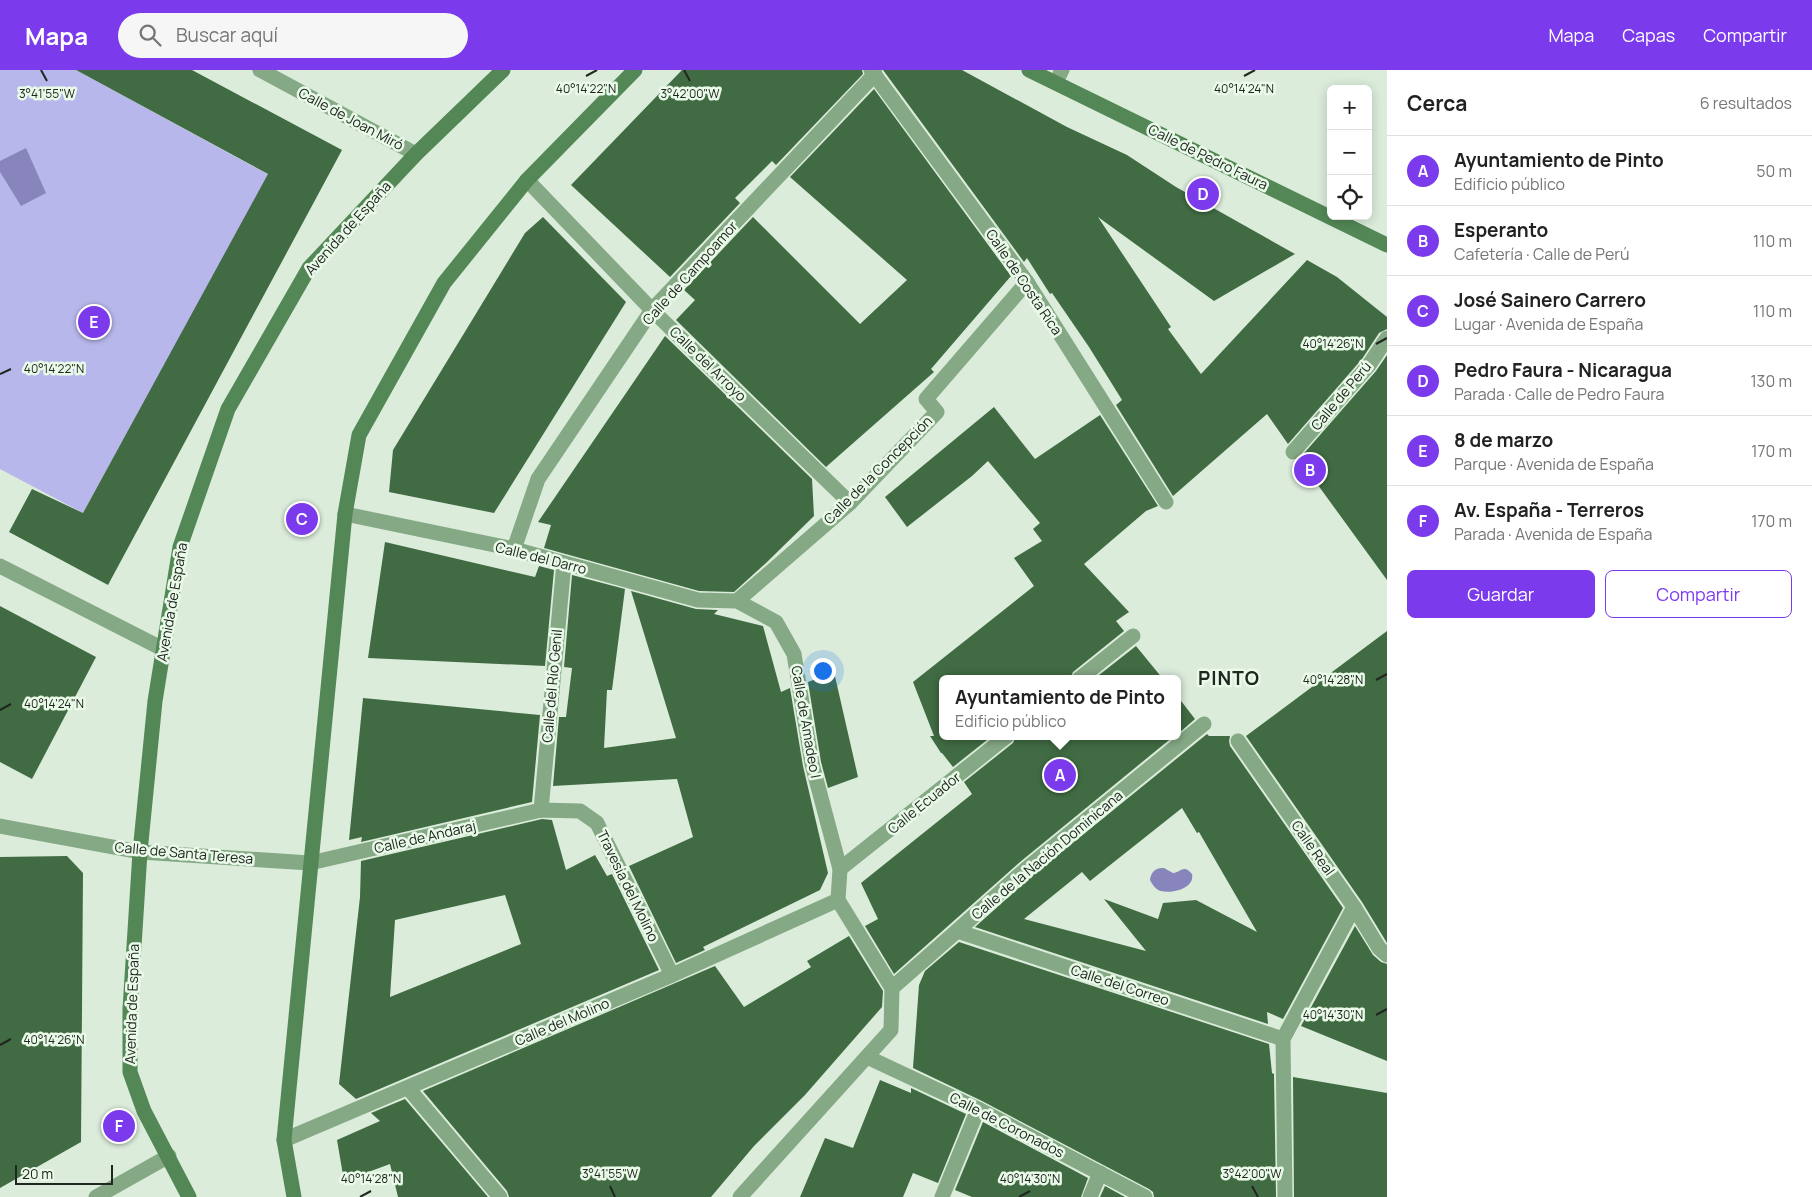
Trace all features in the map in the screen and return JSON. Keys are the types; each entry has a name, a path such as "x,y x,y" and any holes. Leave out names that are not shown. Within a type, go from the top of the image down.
{"street":[{"name":"Calle de Joan Miró","path":"260,70 416,154"},
{"name":"Avenida de España","path":"189,1197 144,1111 130,1072 130,1009 140,852 155,701 180,547 228,409 309,268 416,154 502,70"},
{"path":"294,1197 284,1140 345,514 359,435 444,284 527,180 635,70"},
{"name":"Calle de Pedro Faura","path":"1029,70 1059,76 1387,245"},
{"name":"Calle de Costa Rica","path":"873,72 1027,282 1166,502"},
{"name":"Calle de Campoamor","path":"514,549 538,479 652,310 873,72"},
{"name":"Calle del Arroyo","path":"527,180 652,310 850,502"},
{"name":"Calle de la Concepción","path":"737,601 850,502 937,412 926,399 1027,282"},
{"name":"Calle de Perú","path":"1293,452 1369,365 1387,338"},
{"name":"Calle del Darro","path":"345,514 514,549 698,600 737,601"},
{"name":"Calle del Río Genil","path":"541,810 564,563"},
{"path":"0,566 164,649"},
{"name":"Calle de Amadeo I","path":"737,601 776,622 794,654 812,764 840,869 838,900"},
{"path":"1084,675 1132,636"},
{"name":"Calle de la Nación Dominicana","path":"892,988 1026,869 1204,724"},
{"name":"Calle Ecuador","path":"840,869 1002,740"},
{"name":"Calle Real","path":"1238,741 1354,907 1379,948 1387,955"},
{"name":"Calle de Andaraj","path":"310,863 541,810"},
{"name":"Travesía del Molino","path":"541,810 580,812 597,824 672,975"},
{"name":"Calle de Santa Teresa","path":"0,826 140,852 310,863"},
{"path":"740,1197 892,1030 892,988 838,900"},
{"name":"Calle del Molino","path":"284,1140 672,975 838,900"},
{"path":"1285,1197 1283,1039 1354,907"},
{"name":"Calle del Correo","path":"957,932 1283,1039"},
{"name":"Calle de Coronados","path":"868,1057 978,1109 1145,1197"},
{"path":"408,1088 500,1197"},
{"path":"942,1197 978,1109"},
{"path":"96,1197 168,1156"},
{"path":"1090,1197 1100,1173"}],"shaded area":[{"path":"0,70 76,70 269,175 83,513 0,469"},
{"path":"26,148 46,193 21,206 0,172 0,161"},
{"path":"1161,868 1173,873 1186,869 1192,874 1192,879 1187,886 1177,891 1166,892 1159,890 1154,887 1150,880 1153,872"}],"building":[{"path":"76,70 192,70 342,150 108,585 9,532 32,489 83,513 268,174"},
{"path":"682,70 862,70 863,74 776,165 772,161 735,198 740,203 670,277 571,185"},
{"path":"883,70 962,70 1067,127 1127,155 1176,187 1295,254 1214,301 1098,217 1171,327 1168,329 1201,374 1307,260 1337,277 1387,317 1387,329 1379,333 1362,359 1288,444 1267,414 1173,496 1116,405 1122,400 1089,347 1052,293 1050,294 1027,258 1024,262"},
{"path":"874,89 1011,276 931,369 934,372 826,467 676,320 695,300 684,290 753,217 860,324 907,280 790,177"},
{"path":"543,217 626,302 494,513 389,492 393,450 525,233"},
{"path":"665,336 812,479 814,516 734,592 699,591 544,548 551,525 538,522"},
{"path":"1387,355 1387,580 1299,459 1376,371"},
{"path":"994,407 1035,459 1100,415 1158,506 1146,511 1084,564 1129,612 1116,621 1124,631 1072,675 939,675 939,740 987,740 953,767 930,736 934,736 913,682 1034,586 1014,558 1042,541 1033,529 1040,523 988,461 972,476 907,527 885,497"},
{"path":"385,542 535,577 539,566 554,570 545,666 368,658"},
{"path":"572,575 625,589 612,690 607,690 604,748 676,738 631,591 696,609 718,610 714,614 763,626 781,692 790,688 803,766 828,873 820,890 703,947 705,950 676,963 629,866 693,837 677,779 553,786 559,717 566,717 572,668 564,667"},
{"path":"0,606 96,657 32,779 0,762"},
{"path":"1387,631 1387,943 1362,902 1246,736"},
{"path":"1136,646 1160,675 1099,675"},
{"path":"834,672 858,777 828,788 821,762 808,682"},
{"path":"363,698 540,715 532,802 361,842 362,837 349,840"},
{"path":"1181,701 1195,719 1181,731"},
{"path":"1207,734 1209,736 1230,736 1230,746 1343,908 1283,1019 1267,1012 1268,1024 975,927 1032,876","holes":["1182,808 1197,833 1199,832 1257,932 1196,900 1163,903 1158,919 1104,899 1146,951 1024,919 1082,872 1090,881"]},
{"path":"1014,740 1169,740 1020,862 894,974 865,926 878,919 861,883 972,794 964,782"},
{"path":"542,819 552,820 566,870 595,855 607,876 612,874 659,970 356,1099 339,1084 360,897 361,861","holes":["505,895 521,944 390,997 395,920"]},
{"path":"67,856 83,873 81,1142 0,1188 0,857"},
{"path":"1355,926 1373,955 1381,962 1387,964 1387,1061 1301,1026"},
{"path":"849,936 883,991 882,1007 805,1095 754,1146 711,1197 509,1197 507,1191 423,1091 715,966 744,1007 811,967 807,961"},
{"path":"959,942 1269,1044 1272,1073 1274,1074 1276,1197 1154,1197 1153,1192 1149,1189 982,1101 913,1068 919,985 925,971"},
{"path":"1293,1077 1387,1093 1387,1197 1294,1197"},
{"path":"880,1080 911,1093 911,1088 966,1114 938,1183 913,1173 903,1197 800,1197 825,1138 853,1148"},
{"path":"405,1099 488,1197 398,1197 390,1164 344,1181 337,1140 380,1121 371,1113"},
{"path":"983,1122 1088,1178 1081,1197 972,1197 955,1190"},
{"path":"1105,1186 1125,1197 1100,1197"}],"place":[{"name":"Pedro Faura - Nicaragua","path":"1203,194"},
{"name":"8 de marzo","path":"94,322"},
{"name":"Esperanto","path":"1310,470"},
{"name":"José Sainero Carrero","path":"302,519"},
{"name":"Ayuntamiento de Pinto","path":"1060,775"},
{"name":"Av. España - Terreros","path":"119,1126"}],"district":[{"name":"PINTO","path":"1229,678"}]}
